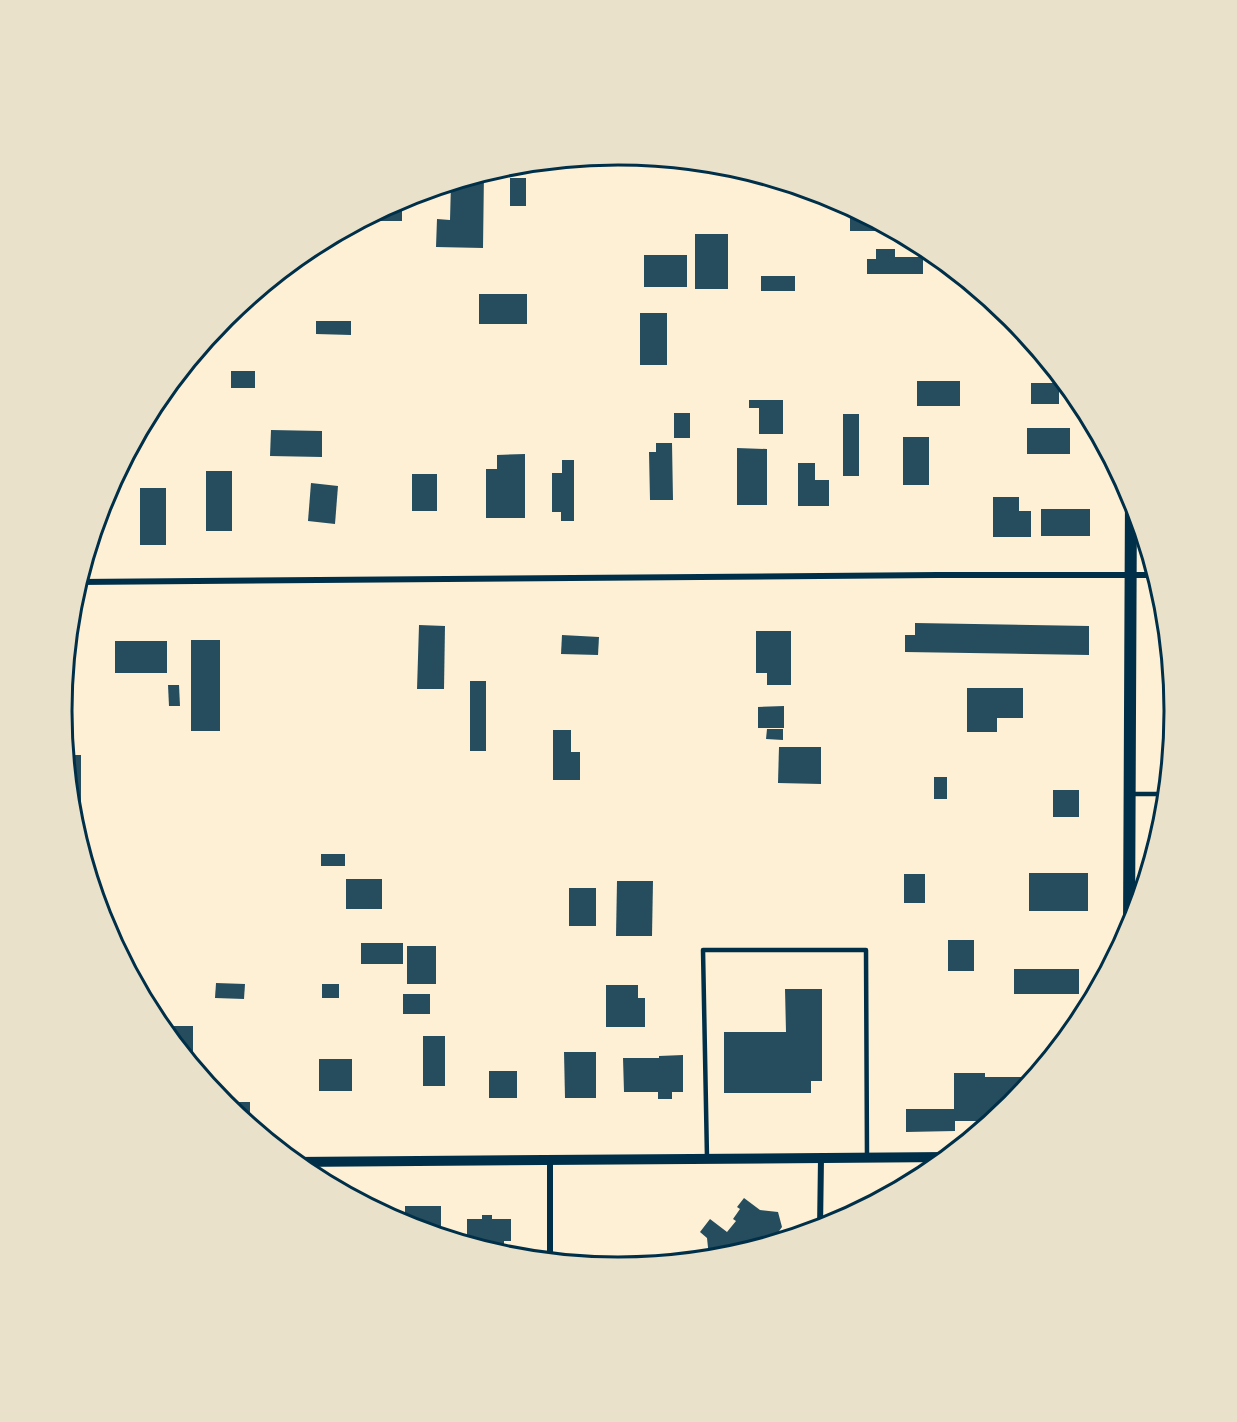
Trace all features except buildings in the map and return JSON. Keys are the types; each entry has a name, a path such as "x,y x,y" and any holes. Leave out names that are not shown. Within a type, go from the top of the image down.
{"main road":[{"path":"1131,522 1130,794 1133,896"}],"street":[{"path":"88,582 1147,575"},
{"path":"820,1219 821,1158"},
{"path":"310,1162 932,1158"},
{"path":"550,1160 550,1253"}],"lane":[{"path":"1130,794 1158,794"},
{"path":"707,1158 703,950 866,950 867,1158"}]}
